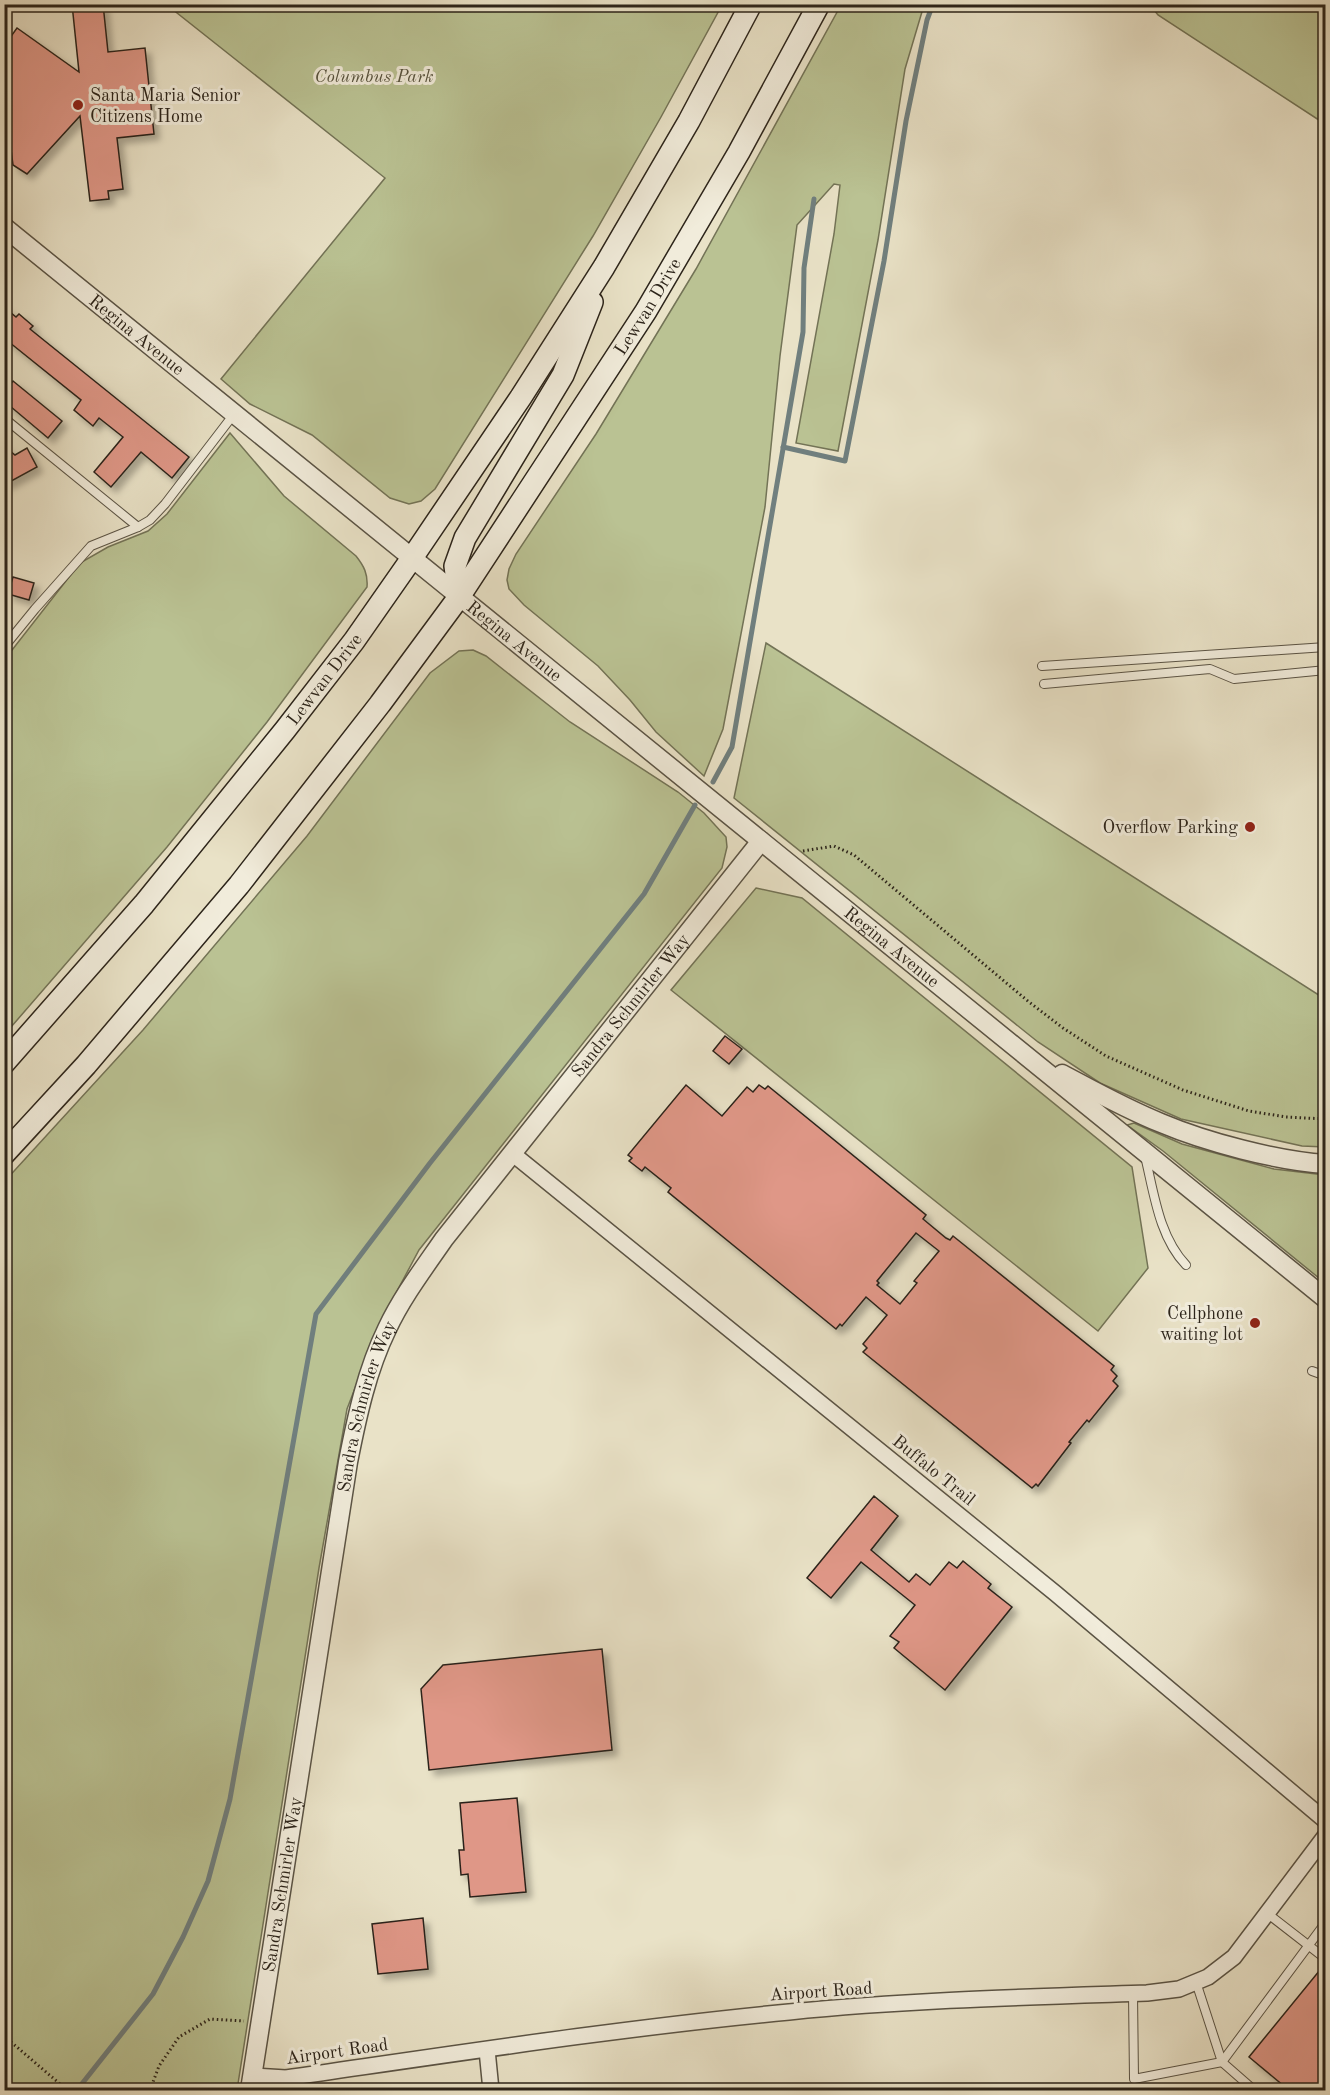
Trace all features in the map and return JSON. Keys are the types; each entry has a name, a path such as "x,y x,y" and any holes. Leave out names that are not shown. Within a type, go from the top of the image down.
{"main road":[{"name":"Lewvan Drive","path":"4,1063 144,904 263,758 354,641 521,397 604,267 689,121 752,4"},
{"name":"Lewvan Drive","path":"4,1154 86,1065 239,885 380,704 459,597 646,311 739,152 819,4"},
{"name":"Lewvan Drive","path":"459,597 455,566 465,538 563,375 581,333 604,267"}],"street":[{"name":"Regina Avenue","path":"4,227 1326,1299"},
{"name":"Sandra Schmirler Way","path":"251,2083 356,1418 387,1329 413,1284 444,1239 761,841"},
{"name":"Regina Avenue","path":"1026,1054 1111,1100 1161,1123 1260,1153 1326,1164"},
{"name":"Buffalo Trail","path":"513,1154 1055,1593 1326,1821"},
{"name":"Airport Road","path":"251,2083 680,2024 791,2012 1179,1989 1208,1977 1234,1958 1326,1835"},
{"path":"487,2050 491,2091"}],"lane":[{"path":"4,647 91,546 150,520 165,504 234,414"},
{"path":"4,418 138,527"},
{"path":"1042,666 1326,648"},
{"path":"1044,684 1210,669 1234,679 1326,670"},
{"path":"1144,1152 1162,1223 1175,1250 1186,1266"},
{"path":"1312,1371 1326,1376"},
{"path":"1268,1914 1326,1959"},
{"path":"1133,1993 1134,2079 1222,2062 1326,1922"},
{"path":"1196,1982 1222,2062 1254,2091"}],"path":[{"path":"787,862 796,852 834,846 845,849 1029,1002 1106,1056 1183,1090 1249,1111 1286,1117 1326,1119"},
{"path":"150,2091 159,2066 179,2037 210,2019 261,2022"},
{"path":"4,2036 67,2091"}],"green space":[{"name":"Columbus Park","path":"167,5 722,5 593,236 435,489 421,501 409,504 390,498 312,435 250,404 221,379 385,178"},
{"path":"841,5 924,5 905,69 878,240 838,451 796,443 834,234 840,185 834,184 797,225 780,356 765,507 723,729 704,776 656,732 598,666 524,605 509,589 507,580 516,554 596,434 696,269"},
{"path":"1150,5 1325,5 1325,124 1158,15"},
{"path":"230,433 284,496 356,556 365,570 367,587 267,722 167,847 5,1034 5,659 80,563 108,547 148,531 167,514"},
{"path":"766,643 1325,999 1325,1147 1302,1146 1181,1119 1100,1083 1038,1042 734,798"},
{"path":"473,650 486,656 570,722 678,792 704,813 726,837 727,847 722,868 419,1250 381,1321 347,1409 319,1568 237,2090 5,2090 4,1182 143,1030 307,836 430,673 459,651"},
{"path":"756,888 802,898 1132,1167 1148,1268 1098,1331 671,990"},
{"path":"1134,1123 1182,1144 1274,1169 1325,1175 1325,1283 1163,1151 1127,1125"}],"building":[{"name":"Santa Maria Senior Citizens Home","path":"72,4 103,4 108,52 145,48 154,134 117,138 123,189 108,191 109,199 90,201 80,116 27,174 13,165 4,95 4,46 17,28 79,72"},
{"path":"4,307 16,317 19,314 33,326 30,329 189,457 172,478 141,452 111,487 94,472 123,437 99,418 93,426 74,410 81,400 4,338"},
{"path":"13,381 62,421 48,438 4,401 4,392"},
{"path":"4,446 15,455 27,448 37,467 4,485"},
{"path":"13,577 34,583 29,600 8,594"},
{"path":"725,1036 742,1049 729,1064 713,1051"},
{"path":"686,1085 722,1116 747,1087 753,1092 759,1085 765,1089 768,1086 926,1215 923,1219 946,1238 950,1240 953,1236 1114,1366 1111,1370 1117,1376 1113,1381 1118,1386 1089,1422 1087,1420 1069,1442 1071,1443 1038,1486 1036,1484 1032,1488 863,1352 867,1348 863,1344 887,1315 866,1297 842,1326 840,1324 836,1329 668,1192 671,1188 645,1167 642,1171 629,1161 632,1158 628,1155","holes":["916,1233 939,1251 914,1281 917,1283 900,1304 877,1285 879,1283 877,1281"]},
{"path":"874,1496 898,1516 871,1550 909,1582 916,1574 930,1585 949,1562 957,1568 963,1561 991,1584 988,1588 1012,1607 945,1690 894,1648 899,1642 890,1636 915,1605 861,1562 831,1598 807,1578"},
{"path":"602,1649 612,1750 429,1770 421,1689 443,1665"},
{"path":"517,1798 526,1892 470,1897 468,1874 461,1875 459,1850 464,1850 460,1803"},
{"path":"423,1918 428,1969 378,1974 372,1924"},
{"path":"1324,1965 1326,2091 1290,2091 1249,2057"}],"waterway":[{"path":"783,447 845,461 884,261 906,121 927,20 933,4"},
{"path":"713,782 732,747 803,332 804,268 814,199"},
{"path":"77,2090 153,1994 183,1937 208,1881 230,1799 316,1314 430,1163 644,894 695,805"}],"place":[{"name":"Santa Maria Senior Citizens Home","path":"78,105"},
{"name":"Overflow Parking","path":"1250,827"},
{"name":"Cellphone waiting lot","path":"1255,1323"}]}
